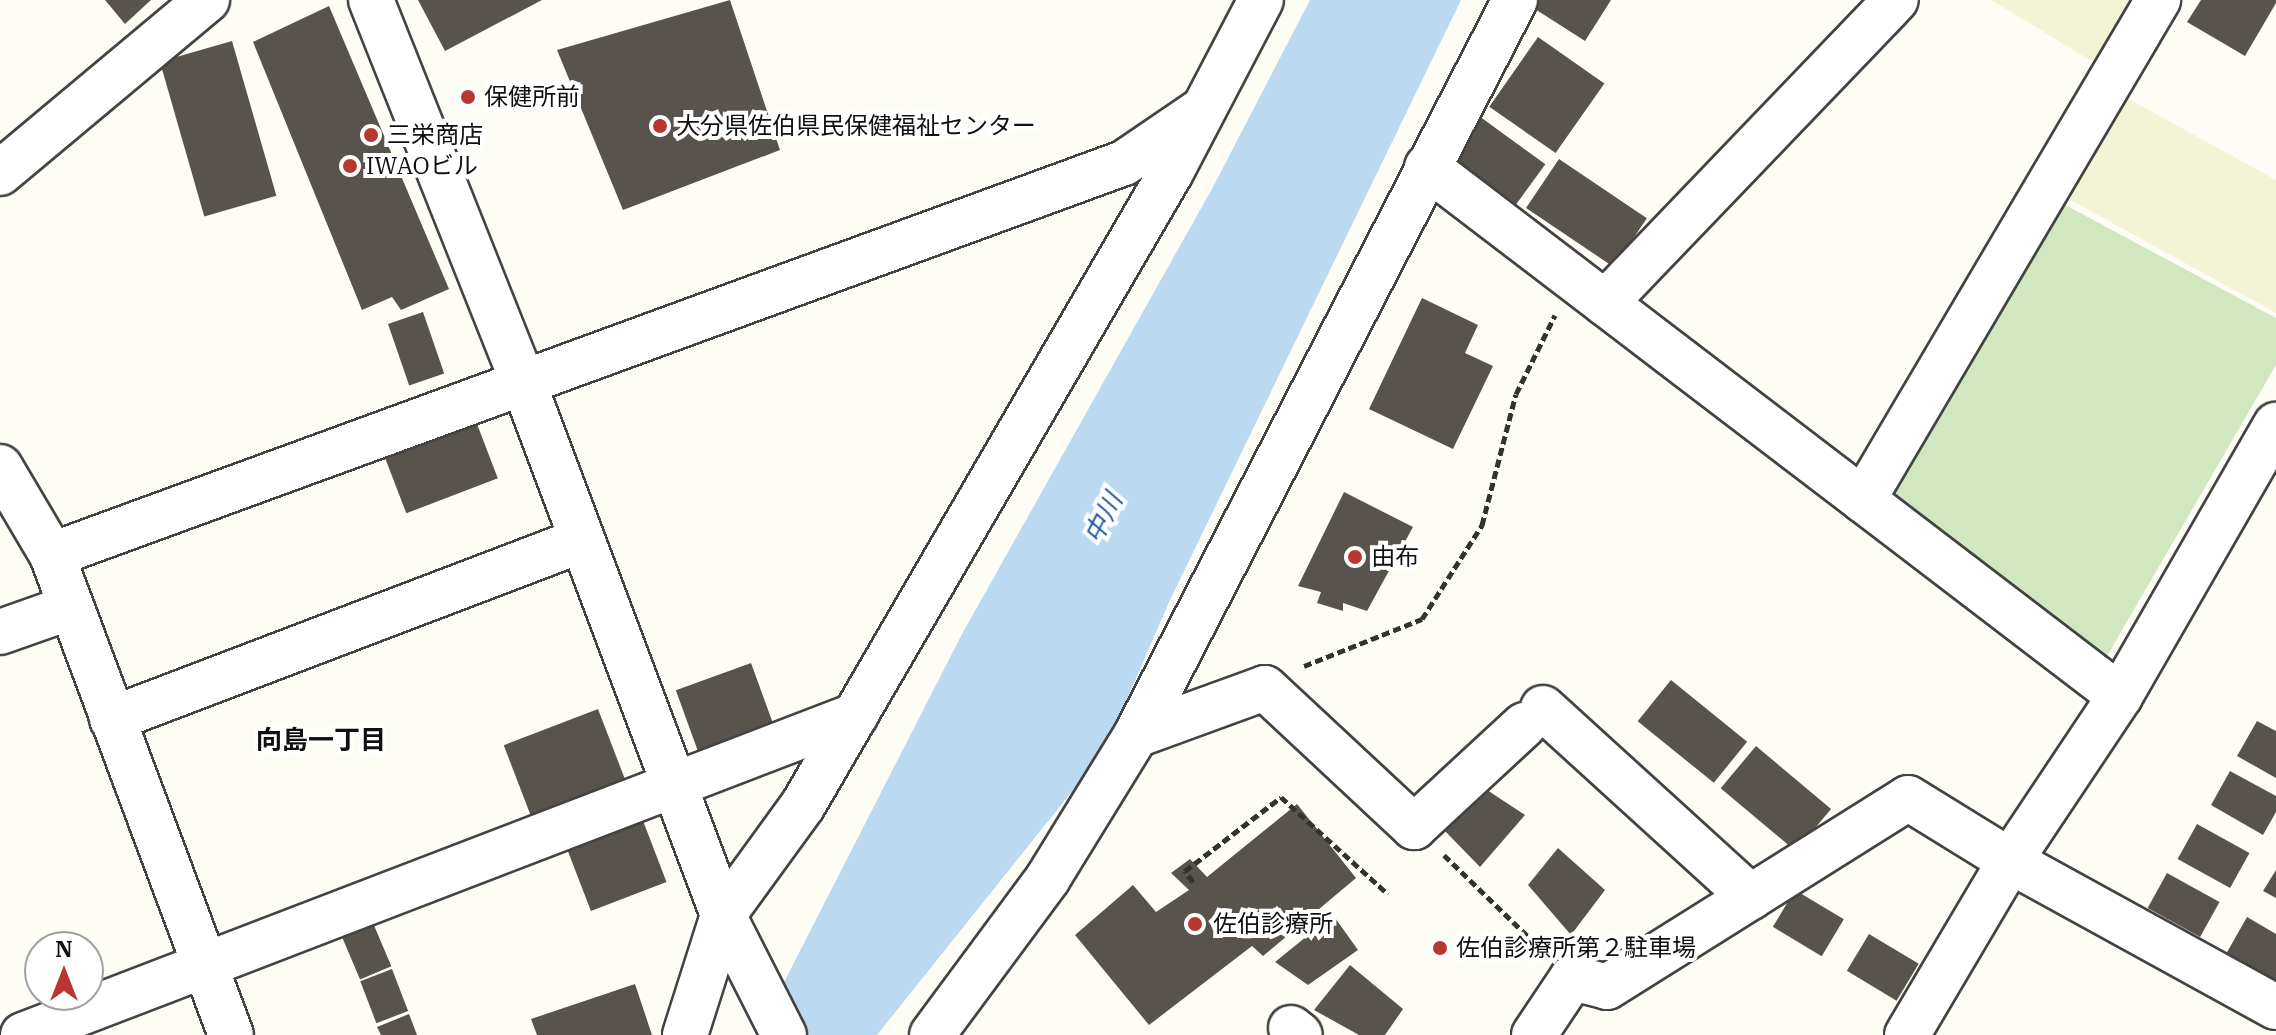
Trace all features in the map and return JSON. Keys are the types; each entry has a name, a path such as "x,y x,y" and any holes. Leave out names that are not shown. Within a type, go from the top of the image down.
{"street":[{"path":"0,173 207,0"},
{"path":"371,0 522,379 723,915 741,958 784,1035"},
{"path":"685,1035 723,915 803,805 856,715 1202,110 1261,0"},
{"path":"932,1035 1048,878 1136,735 1515,0"},
{"path":"1589,291 1896,0"},
{"path":"1863,500 2158,0"},
{"path":"52,555 522,379 1124,163 1202,110"},
{"path":"1427,167 2120,696"},
{"path":"1907,1035 2010,861 2120,696 2276,425"},
{"path":"0,467 52,555 231,1035"},
{"path":"112,719 582,540"},
{"path":"0,632 71,607"},
{"path":"1136,735 1265,688 1414,827 1533,717 1751,897"},
{"path":"23,1035 204,969 672,781 856,715"},
{"path":"1534,1035 1572,978 1607,987 1908,798 2010,861 2276,1007"}],"path":[{"path":"1265,688 1332,651 1422,619 1482,525 1516,394 1589,291"},
{"path":"1193,882 1185,871 1281,797 1388,894"},
{"path":"1414,827 1572,978"}],"green space":[{"path":"1991,0 2138,0 2100,66"},
{"path":"2116,92 2276,180 2276,313 2056,192"},
{"path":"2056,200 2276,318 2276,365 2107,656 1877,497"}],"water":[{"name":"中川","path":"1310,0 1461,0 1170,600 1105,750 877,1035 757,1035 962,634 1213,187"}],"building":[{"path":"105,0 151,0 125,24"},
{"path":"418,0 542,0 445,51"},
{"path":"730,0 780,150 623,210 557,50"},
{"path":"1521,0 1611,0 1585,41"},
{"path":"2201,0 2276,0 2276,3 2245,56 2187,22"},
{"name":"IWAOビル","path":"329,6 449,289 401,310 392,297 362,310 253,42"},
{"path":"1538,37 1604,83 1556,153 1489,107"},
{"path":"232,41 276,196 204,216 160,62"},
{"path":"1479,116 1545,164 1508,215 1442,167"},
{"path":"1559,159 1647,218 1614,267 1526,208"},
{"path":"1422,298 1478,325 1465,353 1493,366 1453,449 1369,409"},
{"path":"423,312 444,373 409,386 388,324"},
{"path":"472,411 498,478 406,513 381,446"},
{"name":"由布","path":"1344,492 1413,527 1367,611 1343,603 1343,611 1317,603 1321,592 1298,586"},
{"path":"751,663 773,724 698,751 676,690"},
{"path":"1671,680 1747,742 1714,783 1638,721"},
{"path":"598,709 626,782 532,818 504,745"},
{"path":"2257,721 2276,731 2276,778 2237,756"},
{"path":"1756,746 1831,809 1796,851 1721,788"},
{"path":"2230,771 2276,796 2276,812 2263,835 2211,805"},
{"path":"1484,788 1525,815 1480,867 1442,828"},
{"name":"佐伯診療所","path":"1297,804 1356,878 1263,956 1252,946 1149,1025 1075,935 1133,885 1156,912 1189,890 1171,873 1190,859 1207,877"},
{"path":"640,813 667,882 591,911 564,842"},
{"path":"2197,824 2249,853 2230,888 2178,859"},
{"path":"1558,848 1605,890 1571,935 1528,885"},
{"path":"2276,870 2276,898 2263,891"},
{"path":"2167,873 2219,902 2200,937 2148,908"},
{"path":"1795,890 1844,919 1822,956 1773,927"},
{"path":"1333,915 1358,950 1308,985 1275,962"},
{"path":"2247,917 2276,934 2276,983 2226,954"},
{"path":"373,923 391,966 360,980 342,936"},
{"path":"1869,934 1919,964 1897,1001 1847,971"},
{"path":"1350,965 1403,1009 1385,1035 1359,1035 1314,1010"},
{"path":"392,969 408,1011 376,1023 360,981"},
{"path":"635,984 652,1035 537,1035 531,1019"},
{"path":"409,1014 417,1035 381,1035 377,1027"}],"place":[{"name":"保健所前","path":"468,97"},
{"name":"大分県佐伯県民保健福祉センター","path":"660,126"},
{"name":"三栄商店","path":"371,135"},
{"name":"IWAOビル","path":"350,166"},
{"name":"由布","path":"1355,557"},
{"name":"佐伯診療所","path":"1195,924"},
{"name":"佐伯診療所第２駐車場","path":"1440,948"}],"district":[{"name":"向島一丁目","path":"321,740"}]}
